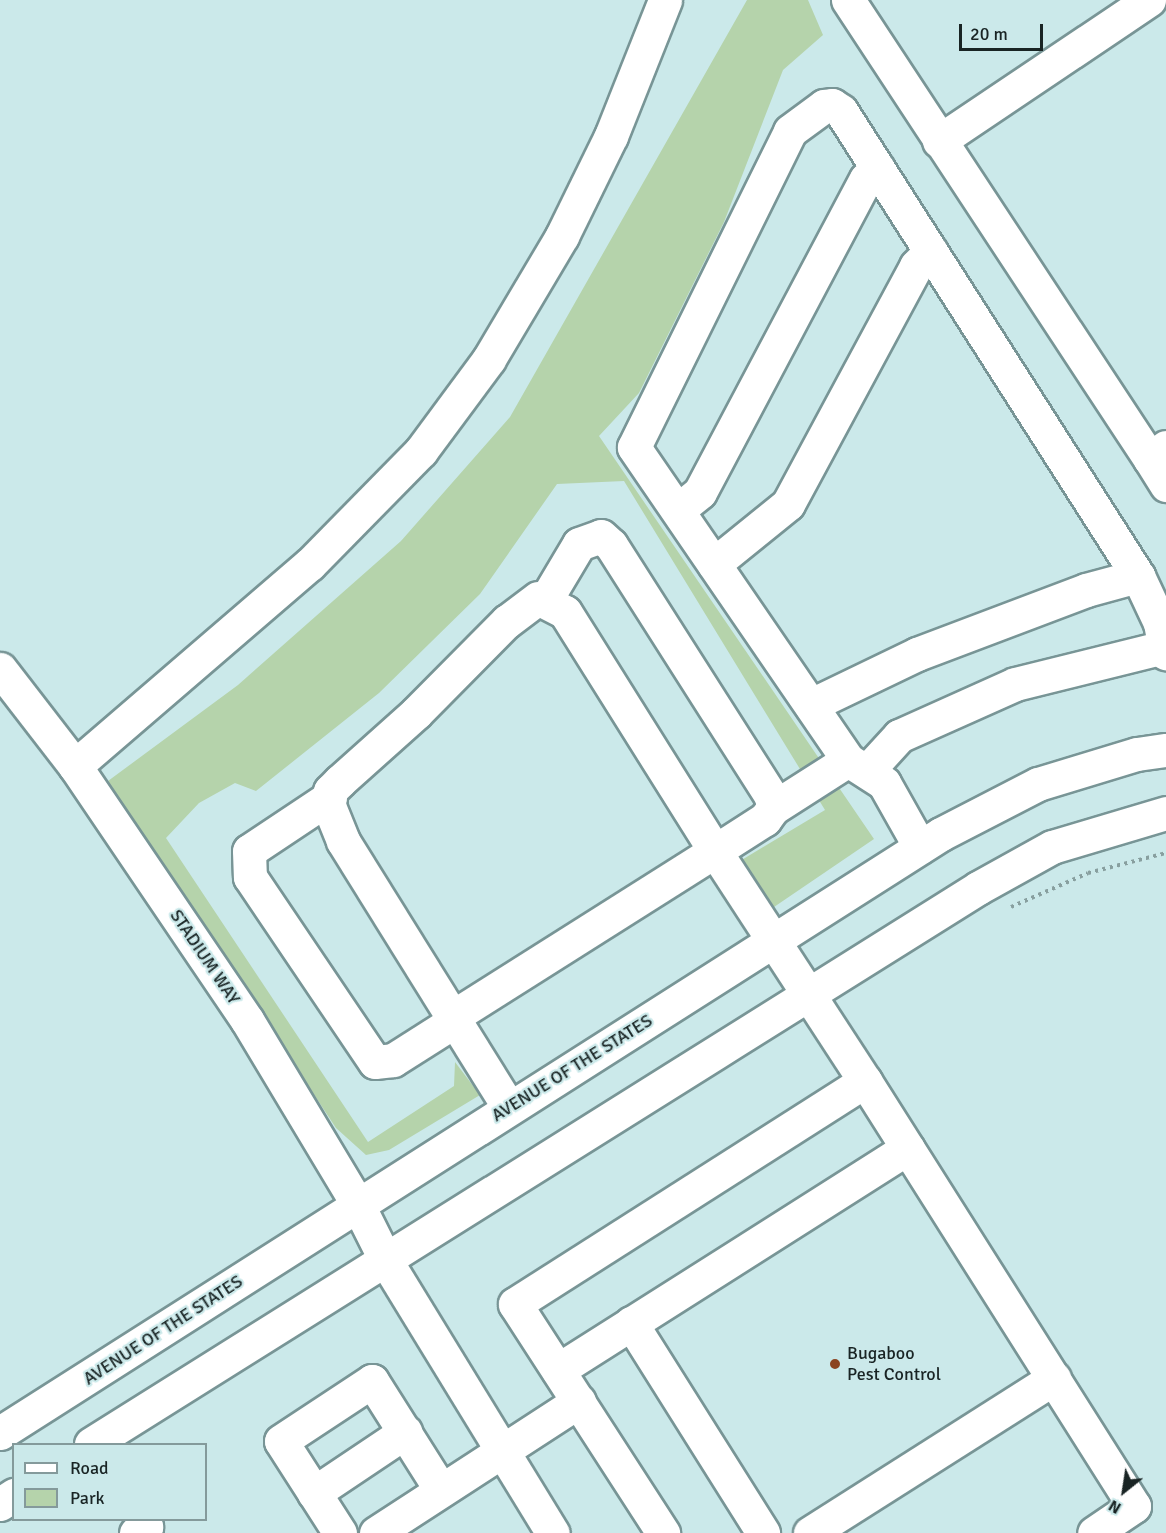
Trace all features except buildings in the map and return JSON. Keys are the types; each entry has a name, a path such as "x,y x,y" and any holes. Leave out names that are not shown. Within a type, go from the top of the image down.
{"street":[{"path":"75,766 310,564 421,451 489,359 562,236 611,136 665,0"},
{"path":"848,0 939,141 1161,464"},
{"path":"939,141 1149,0"},
{"path":"920,847 884,783 858,765 811,705 634,447 790,131 824,106 832,105 841,111 1138,576 1160,623 1165,650 1015,684 898,736 858,765 773,808 765,819 715,851 455,1018 393,1060 375,1062 250,877 249,850 330,797 340,781 416,713 507,621 528,603 545,601 565,612 715,851 775,940 1134,1506 1094,1533"},
{"path":"678,510 700,492 866,179 878,168"},
{"path":"714,564 788,504 916,266 931,251"},
{"path":"545,601 579,544 601,536 611,545 771,796 773,808"},
{"path":"811,705 917,654 1086,590 1138,576"},
{"name":"STADIUM WAY","path":"1,672 75,766 248,1020 358,1205 386,1261 553,1533"},
{"name":"AVENUE OF THE STATES","path":"0,1433 920,847 1038,784 1137,754 1166,750"},
{"path":"330,797 329,806 343,841 509,1108"},
{"path":"96,1443 978,888 1052,847 1166,813"},
{"path":"663,1533 515,1304 865,1081"},
{"path":"558,1370 908,1148"},
{"path":"631,1323 763,1533"},
{"path":"810,1533 1054,1378"},
{"path":"340,1533 281,1441 372,1381 441,1490"},
{"path":"380,1532 579,1401"},
{"path":"314,1493 405,1432"}],"path":[{"path":"1008,909 1088,873 1166,853"}],"green space":[{"path":"747,0 808,0 823,35 783,70 724,222 639,393 599,436 874,839 774,907 740,861 825,810 624,481 557,484 480,594 379,693 256,791 235,783 199,803 166,838 368,1142 454,1086 455,1062 480,1095 389,1150 366,1155 336,1128 108,781 238,685 401,541 510,417"}],"place":[{"name":"Bugaboo Pest Control","path":"835,1364"}]}
